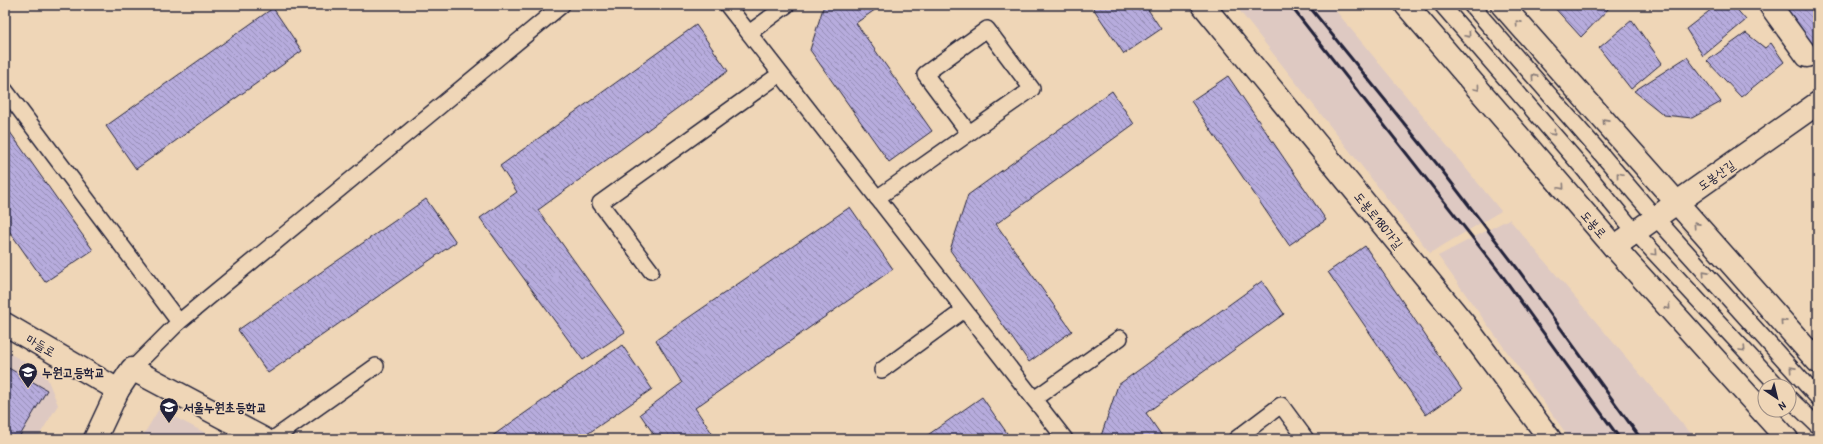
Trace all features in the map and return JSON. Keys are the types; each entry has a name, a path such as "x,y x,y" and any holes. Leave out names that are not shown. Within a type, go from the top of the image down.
{"street":[{"name":"도봉로180가길","path":"1203,5 1465,325 1550,439"},
{"name":"도봉로","path":"1406,5 1614,247 1786,439"},
{"path":"1502,5 1818,362"},
{"path":"1770,5 1807,56"},
{"name":"도봉산길","path":"1614,247 1818,104"},
{"name":"마들로","path":"5,324 118,390"},
{"path":"95,439 118,390 132,368 264,439"}],"lane":[{"path":"132,368 179,322 562,5"},
{"path":"727,5 1065,439"},
{"path":"749,33 787,5"},
{"path":"1442,5 1576,160 1635,232 1771,378"},
{"path":"1471,5 1655,217 1818,398"},
{"path":"877,198 970,133 1032,89 987,29 925,74 970,133"},
{"path":"651,272 600,202 780,74"},
{"path":"5,90 179,322"},
{"path":"882,370 964,310"},
{"path":"1034,399 1120,338"},
{"path":"274,439 376,366"},
{"path":"1236,439 1281,405 1306,439"},
{"path":"1797,406 1818,426"}],"shaded area":[{"path":"1235,5 1331,5 1501,211 1430,253"},
{"path":"1509,219 1684,426 1697,439 1570,439 1438,256"},
{"name":"누원고등학교","path":"5,351 45,373 58,405 37,439 5,439"},
{"name":"서울누원초등학교","path":"159,409 217,439 141,439"}],"building":[{"path":"824,5 882,5 856,23 932,131 889,162 810,50"},
{"path":"1091,5 1145,5 1161,29 1124,54"},
{"path":"1552,5 1612,5 1581,37"},
{"path":"1717,5 1733,5 1746,20 1703,56 1686,29"},
{"path":"1783,5 1818,5 1818,45 1814,48"},
{"path":"273,8 302,51 136,169 106,126"},
{"path":"1632,20 1662,63 1631,89 1599,48"},
{"path":"696,25 728,71 538,210 625,332 583,360 480,218 517,192 500,166"},
{"path":"1746,33 1765,48 1771,43 1784,62 1741,97 1707,61"},
{"path":"1687,57 1721,102 1692,118 1664,115 1634,91"},
{"path":"1228,76 1326,220 1289,245 1191,101"},
{"path":"1112,91 1134,124 996,224 1072,331 1029,362 950,250 968,195"},
{"path":"5,125 93,250 45,282 5,225"},
{"path":"426,199 456,242 268,373 238,330"},
{"path":"850,207 893,269 695,408 716,439 657,439 640,414 682,383 656,340"},
{"path":"1365,246 1462,390 1426,415 1328,272"},
{"path":"1262,281 1284,314 1146,413 1164,439 1100,439 1118,385"},
{"path":"622,345 652,389 580,439 488,439"},
{"path":"5,366 47,390 18,439 5,439"},
{"path":"982,397 1011,439 922,439"}],"railway":[{"path":"1290,5 1501,274 1620,439"},
{"path":"1308,5 1437,164 1517,268 1641,439"}],"place":[{"name":"누원고등학교","path":"28,389"},
{"name":"서울누원초등학교","path":"169,424"}]}
